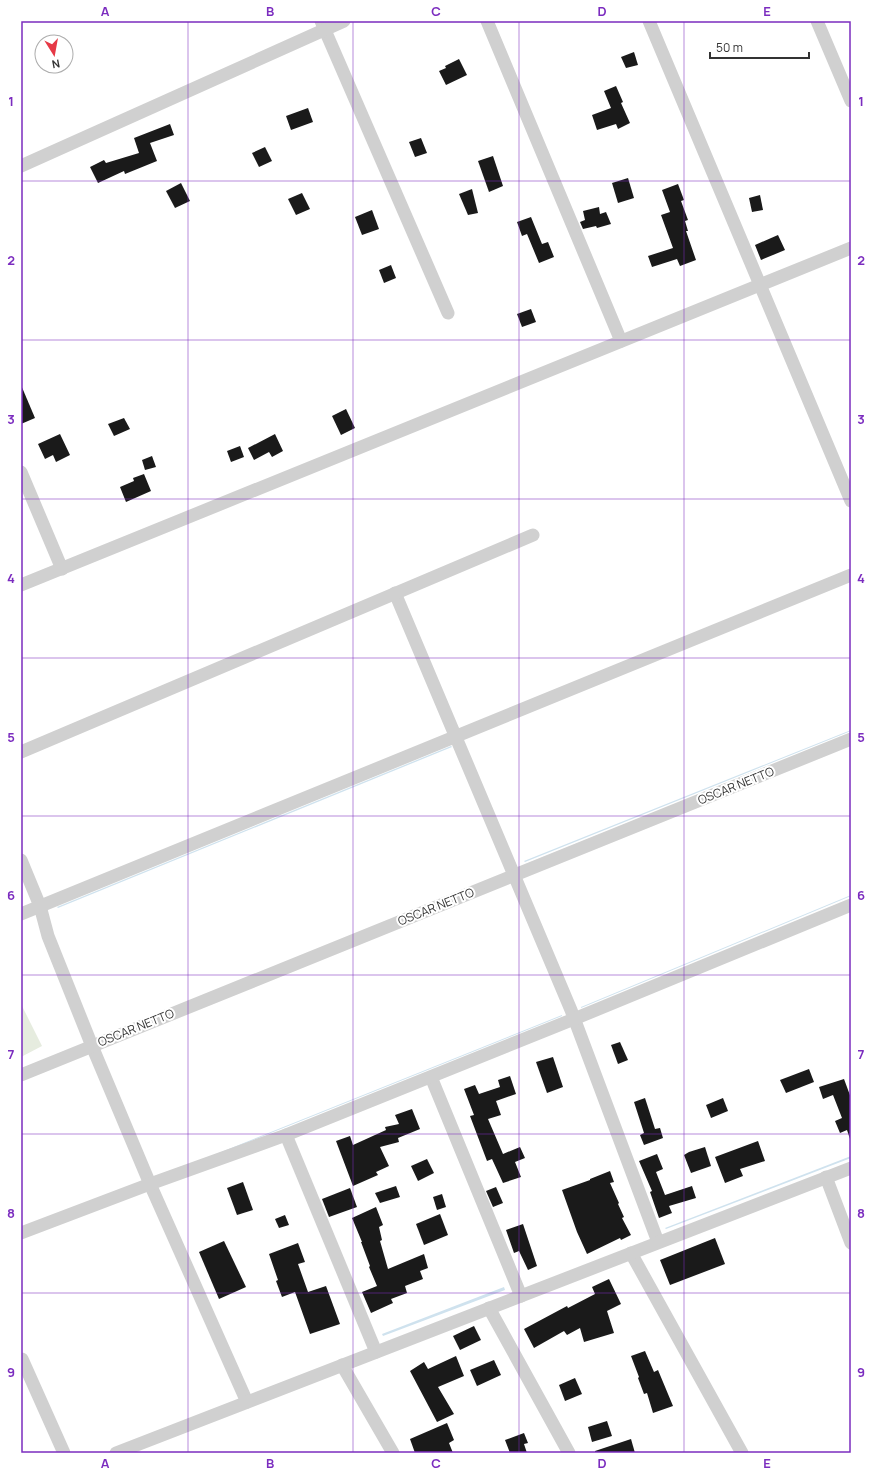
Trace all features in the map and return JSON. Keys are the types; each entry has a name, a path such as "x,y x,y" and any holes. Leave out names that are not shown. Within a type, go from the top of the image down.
{"street":[{"path":"21,166 323,25 344,21"},
{"path":"487,21 621,341"},
{"path":"649,21 851,501"},
{"path":"817,21 851,101"},
{"path":"323,25 448,313"},
{"path":"21,585 851,248"},
{"path":"21,472 62,569"},
{"path":"21,752 533,535"},
{"path":"21,914 851,575"},
{"path":"395,593 574,1019 658,1242"},
{"name":"OSCAR NETTO","path":"21,1075 851,739"},
{"path":"21,860 40,906 48,936 92,1046 150,1184 247,1402"},
{"path":"21,1233 150,1184 286,1135 851,905"},
{"path":"431,1077 521,1296"},
{"path":"286,1135 376,1352"},
{"path":"116,1453 851,1168"},
{"path":"826,1177 851,1243"},
{"path":"631,1253 742,1453"},
{"path":"489,1308 569,1453"},
{"path":"22,1358 64,1453"},
{"path":"342,1365 393,1453"}],"shaded area":[{"path":"21,1004 42,1046 21,1057"}],"water":[{"path":"851,730 525,862 524,861"},
{"path":"451,746 452,747 58,908 57,907"},
{"path":"851,896 581,1008 581,1007"},
{"path":"562,1016 179,1170 179,1169"},
{"path":"851,1156 851,1158 666,1229 665,1228"},
{"path":"504,1287 505,1290 383,1336 382,1334"}],"building":[{"path":"634,52 638,65 626,68 621,57"},
{"path":"459,59 467,75 446,85 439,71 446,68 445,66"},
{"path":"616,86 623,102 621,103 630,123 618,129 616,124 597,130 592,115 611,108 604,91"},
{"path":"308,108 313,122 291,130 286,116"},
{"path":"170,124 174,135 150,143 157,161 125,174 124,171 98,183 90,167 104,160 106,163 139,153 134,138"},
{"path":"421,138 427,153 415,157 409,142"},
{"path":"265,147 272,161 259,167 252,153"},
{"path":"493,156 503,186 489,192 478,161"},
{"path":"628,178 634,198 618,203 612,183"},
{"path":"181,183 190,201 175,208 166,191"},
{"path":"678,184 684,200 681,201 688,220 685,221 688,231 686,231 696,260 680,266 677,259 652,267 648,256 673,248 661,215 670,212 662,190"},
{"path":"472,189 478,213 468,215 459,194"},
{"path":"302,193 310,209 296,215 288,199"},
{"path":"760,195 763,210 752,212 749,198"},
{"path":"599,207 600,214 606,212 611,224 597,228 596,226 583,229 580,222 585,220 583,211"},
{"path":"372,210 379,229 362,235 355,217"},
{"path":"531,217 542,244 548,242 554,257 539,263 527,234 522,236 517,222"},
{"path":"778,235 785,250 761,260 755,245"},
{"path":"391,265 396,278 384,283 379,270"},
{"path":"531,309 536,322 522,327 517,314"},
{"path":"21,385 35,418 21,424"},
{"path":"346,409 355,428 341,435 332,416"},
{"path":"124,418 130,429 114,436 108,424"},
{"path":"60,434 70,455 56,462 53,455 45,459 38,444"},
{"path":"275,434 283,451 272,457 269,452 254,460 248,448"},
{"path":"240,446 244,457 231,462 227,451"},
{"path":"152,456 156,467 145,470 142,460"},
{"path":"144,474 151,491 126,502 120,487 134,481 133,478"},
{"path":"620,1042 628,1060 618,1064 611,1045"},
{"path":"553,1057 563,1087 547,1093 536,1062"},
{"path":"809,1069 814,1082 786,1093 780,1080"},
{"path":"510,1076 516,1094 496,1101 501,1115 488,1119 503,1154 520,1147 525,1158 515,1162 521,1177 503,1183 492,1159 487,1161 470,1116 474,1115 464,1089 475,1085 479,1094 500,1087 498,1080"},
{"path":"844,1079 851,1098 850,1139 847,1130 840,1133 835,1121 842,1118 833,1095 823,1099 819,1087"},
{"path":"645,1098 655,1129 660,1128 663,1138 644,1145 640,1135 644,1133 634,1102"},
{"path":"723,1098 728,1111 711,1118 706,1105"},
{"path":"412,1109 420,1129 398,1138 399,1142 380,1147 389,1166 376,1172 378,1175 353,1186 336,1141 350,1136 353,1145 386,1130 385,1127 399,1124 395,1115"},
{"path":"758,1141 765,1161 740,1169 743,1176 725,1183 715,1157"},
{"path":"705,1147 711,1166 691,1173 684,1155"},
{"path":"657,1154 663,1169 656,1172 665,1195 692,1186 696,1198 669,1206 672,1213 659,1218 650,1192 652,1191 639,1161"},
{"path":"427,1159 434,1173 418,1181 411,1166"},
{"path":"610,1171 614,1182 610,1183 624,1217 622,1218 631,1235 621,1240 620,1238 587,1254 577,1232 562,1190"},
{"path":"243,1182 253,1210 237,1215 227,1188"},
{"path":"396,1186 400,1197 380,1203 375,1193"},
{"path":"496,1187 503,1203 493,1207 486,1191"},
{"path":"350,1188 357,1207 329,1217 322,1199"},
{"path":"442,1194 446,1207 437,1210 433,1197"},
{"path":"376,1207 383,1225 379,1227 382,1240 380,1241 388,1269 424,1254 428,1268 420,1271 423,1279 405,1286 407,1293 391,1299 393,1303 371,1313 362,1292 377,1286 352,1218"},
{"path":"440,1214 448,1235 424,1245 416,1224"},
{"path":"285,1215 289,1225 279,1228 275,1219"},
{"path":"523,1224 537,1266 528,1270 519,1251 514,1253 506,1230"},
{"path":"715,1238 725,1264 670,1285 660,1260"},
{"path":"224,1241 246,1287 219,1299 199,1252"},
{"path":"298,1243 305,1262 298,1264 308,1292 326,1286 340,1324 310,1334 295,1292 282,1297 269,1254"},
{"path":"609,1279 621,1304 607,1311 614,1333 584,1342 580,1328 567,1335 564,1331 534,1348 524,1329 567,1306 568,1308 595,1294 592,1287"},
{"path":"474,1326 481,1340 460,1350 453,1336"},
{"path":"645,1351 654,1372 658,1370 673,1406 653,1413 647,1393 644,1394 631,1356"},
{"path":"456,1356 464,1376 438,1387 454,1414 437,1422 410,1371 424,1362 428,1369"},
{"path":"494,1360 501,1375 477,1386 470,1370"},
{"path":"575,1378 582,1394 565,1401 559,1385"},
{"path":"607,1421 612,1436 592,1442 588,1427"},
{"path":"447,1423 454,1440 449,1443 453,1453 415,1453 410,1439"},
{"path":"524,1433 528,1443 524,1444 527,1453 510,1453 505,1440"},
{"path":"631,1439 635,1453 595,1453 595,1451"}]}
